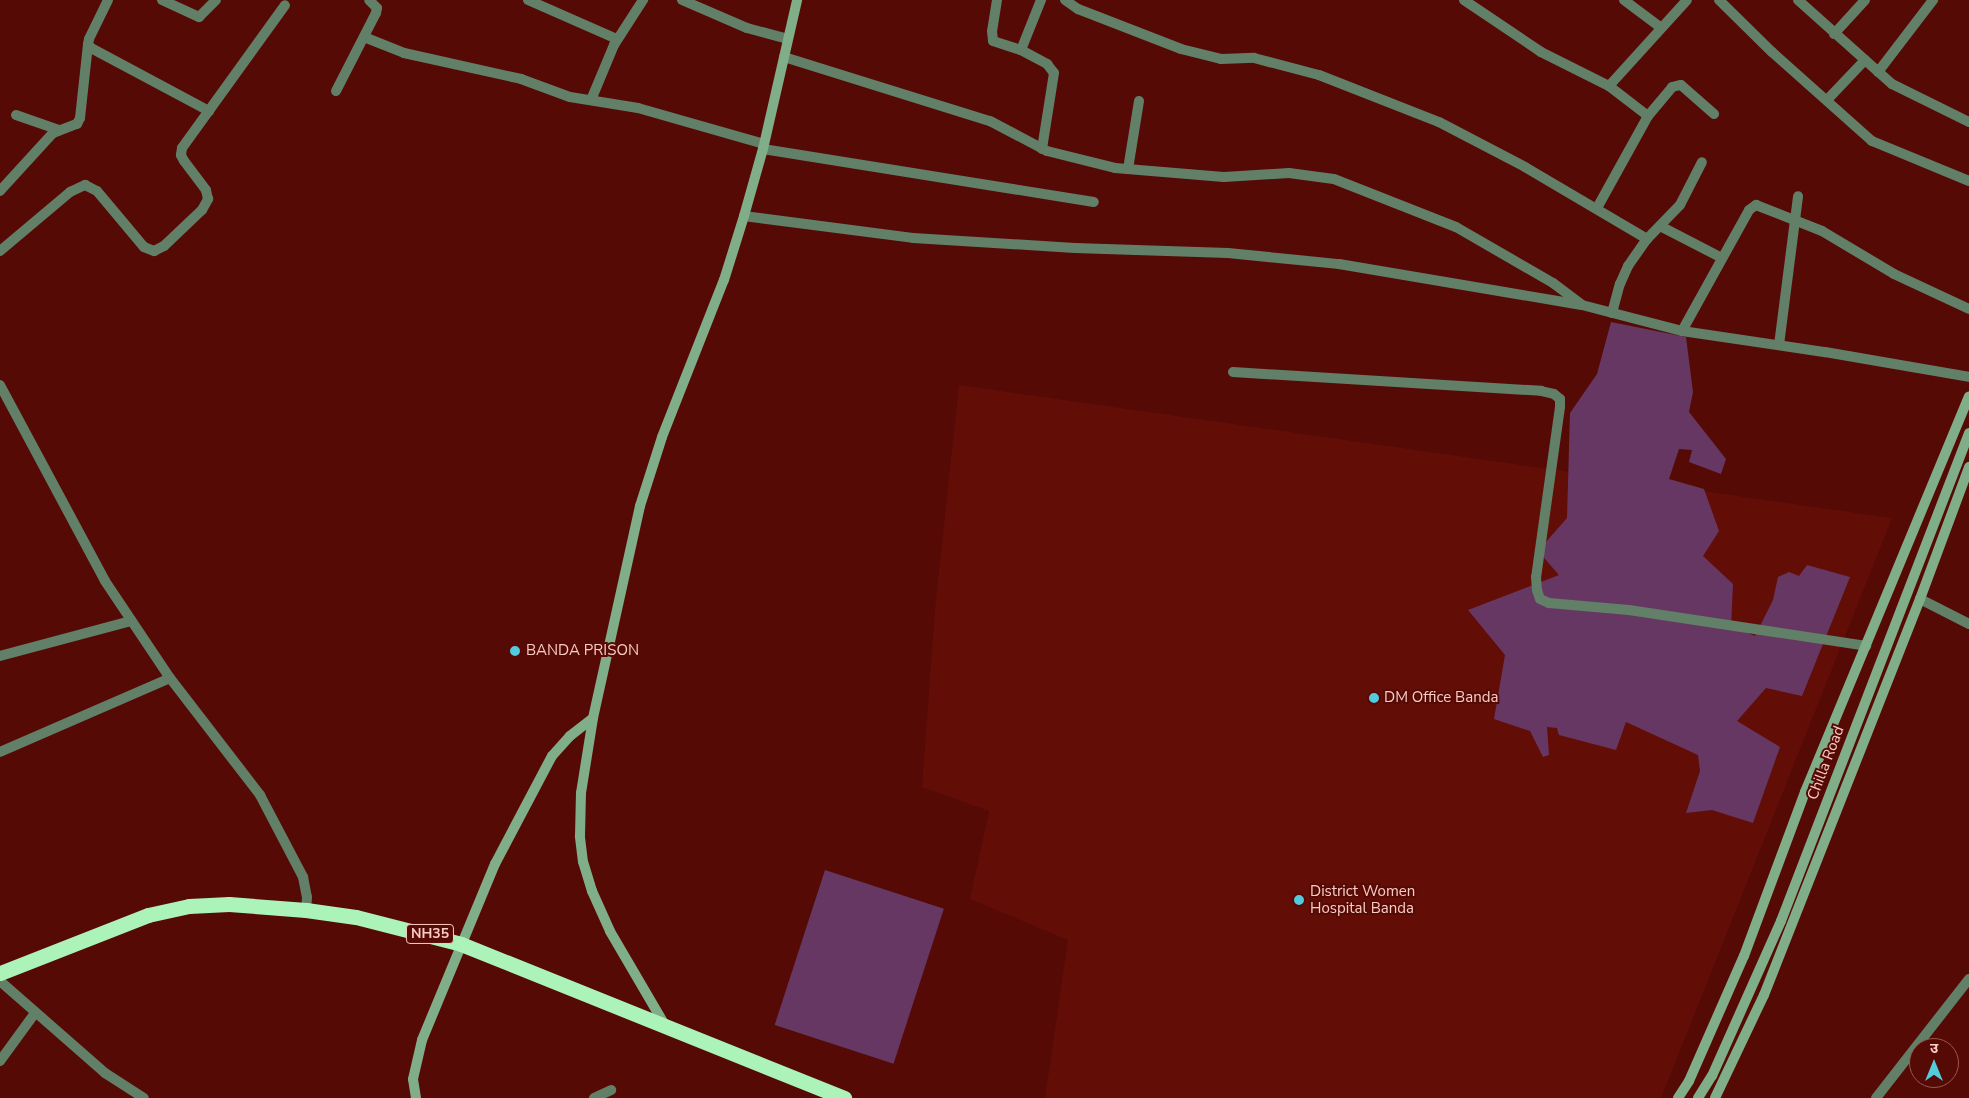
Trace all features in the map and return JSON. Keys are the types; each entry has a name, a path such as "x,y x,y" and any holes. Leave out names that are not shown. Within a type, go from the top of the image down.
{"highway":[{"name":"NH35","path":"0,973 148,915 181,908 229,904 306,910 391,924 461,944 844,1098"}],"street":[{"path":"0,191 48,138 59,130 72,127 80,118 88,44 108,0"},
{"path":"162,0 199,17 216,0"},
{"path":"336,91 376,13 377,8 369,0"},
{"path":"528,0 617,39"},
{"path":"591,100 617,39 643,0"},
{"path":"682,0 704,4 747,28 788,39"},
{"path":"666,1027 610,930 592,891 583,862 580,836 582,794 593,718 640,506 662,437 724,280 744,216 764,146 797,0"},
{"path":"997,0 992,31 993,41 1021,50 1047,64 1054,73 1042,149"},
{"path":"1021,50 1041,0"},
{"path":"1065,0 1078,9 1181,49 1214,58 1254,58 1319,75 1439,122 1597,208 1647,239"},
{"path":"1464,0 1541,52 1609,86 1648,116"},
{"path":"1624,0 1660,27"},
{"path":"1609,86 1660,27 1687,0"},
{"path":"1718,0 1772,52 1872,141 1969,181"},
{"path":"1798,0 1878,72 1910,94 1968,120"},
{"path":"1834,34 1865,0"},
{"path":"1878,72 1933,0"},
{"path":"0,251 70,192 84,185 97,191 144,247 154,251 164,246 202,210 208,199 206,190 181,154 182,148 285,5"},
{"path":"364,37 404,53 521,79 570,97 638,108 764,146 1094,202"},
{"path":"88,44 95,50 209,111"},
{"path":"784,57 990,121 1042,149 1128,169 1224,176 1289,173 1334,179 1456,227 1553,283 1582,305"},
{"path":"1828,100 1864,60"},
{"path":"1597,208 1648,116 1676,85 1681,85 1714,114"},
{"path":"1128,169 1139,101"},
{"path":"16,115 59,130"},
{"path":"1612,313 1628,266 1647,239 1680,205 1702,162"},
{"path":"1780,346 1793,221 1798,196"},
{"path":"1682,332 1751,207 1756,205 1822,231 1894,274 1969,309"},
{"path":"744,216 913,238 1075,248 1228,253 1339,264 1582,305 1682,332 1969,377"},
{"path":"1660,226 1722,258"},
{"path":"1233,372 1541,391 1554,394 1560,399 1560,407 1536,577 1540,599 1549,604 1630,610 1866,646"},
{"path":"0,385 104,581 170,678 260,795 303,877 306,892 306,910"},
{"path":"1678,1098 1689,1081 1744,956 1805,792 1969,397"},
{"name":"Chilla Road","path":"1698,1098 1721,1058 1781,921 1969,433"},
{"path":"1715,1098 1764,995 1920,599 1969,467"},
{"path":"1920,599 1969,624"},
{"path":"0,656 131,621"},
{"path":"0,752 170,678"},
{"path":"416,1098 413,1080 422,1040 494,864 552,756 570,736 593,718"},
{"path":"1876,1098 1969,979"},
{"path":"0,981 35,1014 105,1073 144,1098"},
{"path":"0,1061 35,1014"},
{"path":"594,1098 611,1090"}],"shaded area":[{"path":"1611,322 1686,337 1693,392 1689,412 1726,459 1721,474 1689,462 1692,450 1679,449 1669,479 1704,489 1719,531 1703,556 1733,584 1731,626 1755,636 1773,600 1778,577 1789,572 1799,576 1807,565 1850,577 1802,696 1766,688 1737,721 1780,747 1753,823 1712,810 1686,813 1700,771 1698,755 1626,722 1616,750 1559,735 1557,728 1547,727 1549,755 1543,757 1530,731 1494,719 1505,655 1468,610 1559,575 1538,551 1567,518 1570,413 1597,374"},
{"name":"DM Office Banda","path":"959,385 1892,518 1661,1098 1045,1098 1068,940 970,899 989,811 922,787 935,609"},
{"path":"825,870 944,909 894,1064 775,1025"}],"place":[{"name":"BANDA PRISON","path":"515,651"},
{"name":"DM Office Banda","path":"1374,698"},
{"name":"District Women Hospital Banda","path":"1299,900"}]}
